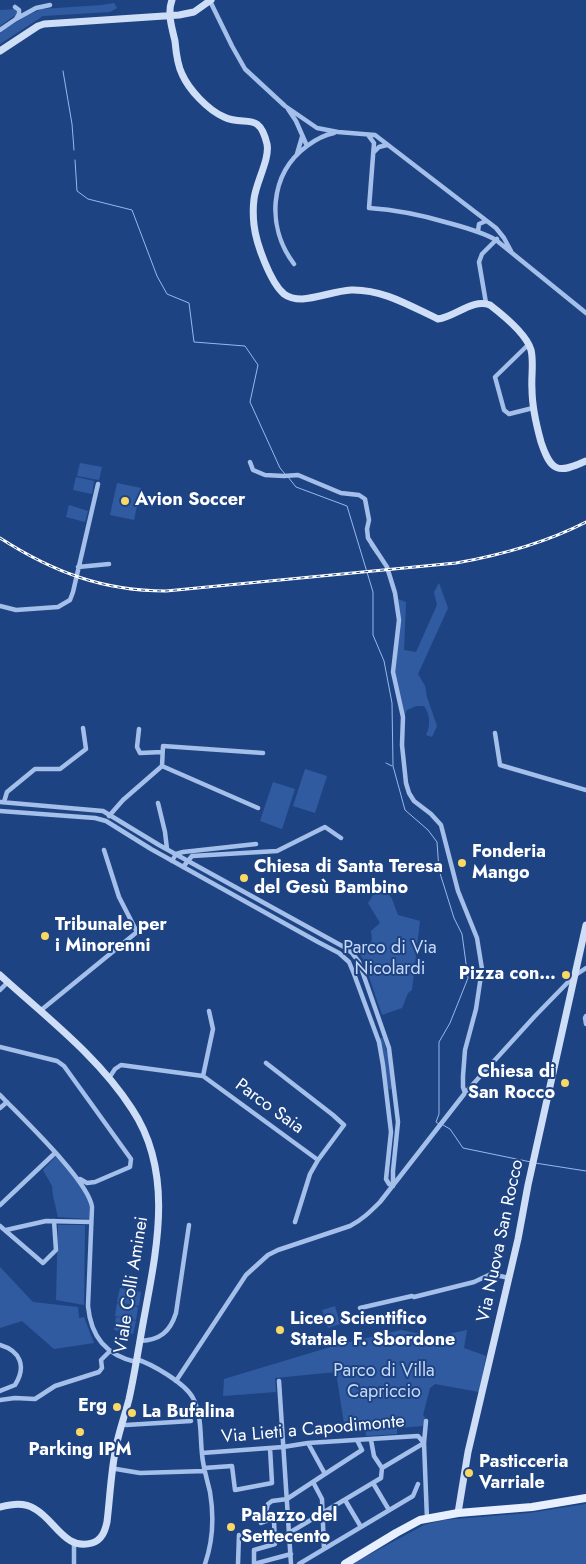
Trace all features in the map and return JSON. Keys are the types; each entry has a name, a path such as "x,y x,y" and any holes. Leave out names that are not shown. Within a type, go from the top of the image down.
{"main road":[{"path":"172,0 170,16 178,64 182,75 189,85 219,115 226,118 253,121 264,135 268,149 254,197 254,227 275,284 284,294 296,299 351,290 387,295 438,319 447,318 473,305 486,303 490,305 529,344 532,355 535,422 546,459 553,466 562,469 571,468 586,461"},
{"path":"0,51 38,26 50,22 170,16 194,12 210,0"},
{"name":"Via Nuova San Rocco","path":"458,1513 468,1452 509,1278 586,925"},
{"name":"Viale Colli Aminei","path":"0,974 109,1078 133,1109 143,1127 150,1145 157,1175 159,1203 157,1246 130,1397 116,1446 105,1527 103,1534 96,1542 74,1544"},
{"path":"345,1564 396,1532 420,1520 458,1513 532,1506 586,1498"},
{"path":"0,1507 16,1504 33,1508 74,1544"}],"street":[{"path":"210,0 245,69 285,106 317,128 375,135 486,220 502,235 511,251"},
{"path":"0,30 36,8 50,5"},
{"path":"15,7 19,10 16,19"},
{"path":"285,106 296,121 307,146"},
{"path":"296,121 301,117"},
{"path":"317,128 320,132 319,138"},
{"path":"294,264 283,243 276,217 275,203 282,176 297,155 307,146 319,138 338,132"},
{"path":"368,135 373,140 374,152 369,208 407,212 478,231 496,240 511,251 586,313"},
{"path":"297,155 302,136"},
{"path":"374,152 379,147 387,145"},
{"path":"478,231 479,224 486,220"},
{"path":"486,303 479,262 482,254 502,235"},
{"path":"529,344 495,377 504,410 509,414 533,408"},
{"path":"250,462 253,470 265,475 298,475 341,493 365,499 369,520 368,538 387,568 395,593 399,620 393,672 403,717 402,745 406,783 414,801 431,814 441,825 458,891 477,938 482,969 476,1009 465,1050 463,1087 465,1093"},
{"path":"0,606 16,610 50,608 63,605 72,598 98,484"},
{"path":"78,567 110,564"},
{"path":"83,728 86,748 60,769 35,769 7,792 2,802 95,809 109,815 344,946 352,953 359,962 389,1048 398,1122 393,1186"},
{"path":"139,729 137,747 140,753 162,752"},
{"path":"495,733 500,765 586,790"},
{"path":"106,821 123,800 162,766 163,746 263,753"},
{"path":"162,766 258,808"},
{"path":"158,803 167,849"},
{"path":"0,810 95,818 106,821 183,868 346,959 351,966 374,1028 383,1065 391,1132 386,1178 389,1184 393,1186"},
{"path":"183,868 192,856 277,851 325,827 341,838"},
{"path":"176,854 256,844"},
{"path":"40,1012 137,932 119,897 104,850"},
{"path":"172,861 176,854"},
{"path":"176,1381 246,1275 278,1250 358,1222 380,1202 465,1093 535,1016 574,976 586,968"},
{"path":"0,990 8,982"},
{"path":"364,1002 372,1000"},
{"path":"203,1076 213,1029 209,1011"},
{"path":"586,1016 586,1024"},
{"path":"374,1028 375,1026 382,1025"},
{"path":"376,1036 384,1031"},
{"path":"0,1047 58,1061 64,1066 130,1157 132,1163 130,1167 96,1182 90,1188 92,1222 89,1318 96,1334 110,1351 120,1358 136,1361 176,1381 192,1396 200,1423 204,1469 210,1492 212,1533 205,1564"},
{"name":"Parco Saia","path":"266,1063 344,1125 310,1174 296,1222"},
{"name":"Parco Saia","path":"109,1078 121,1064 203,1076 318,1160"},
{"path":"387,1095 395,1094"},
{"path":"0,1095 74,1175 87,1192 92,1203"},
{"path":"0,1108 7,1102"},
{"path":"0,1205 55,1153"},
{"path":"74,1175 84,1182 96,1182"},
{"path":"5,1230 10,1231 36,1223 54,1221 92,1222"},
{"path":"0,1226 43,1263 56,1250 54,1221"},
{"path":"140,1341 151,1341 162,1336 172,1325 176,1313 189,1226"},
{"path":"360,1308 474,1282 491,1274 509,1278"},
{"path":"0,1345 13,1351 20,1361 22,1369 14,1385 0,1391"},
{"path":"0,1400 15,1398 35,1399 62,1384 100,1371 101,1360 110,1351"},
{"path":"279,1381 291,1564"},
{"path":"426,1420 424,1443 427,1519"},
{"path":"126,1425 191,1421"},
{"name":"Via Lieti a Capodimonte","path":"202,1453 283,1447 308,1443 418,1436 424,1443"},
{"path":"269,1520 266,1511 268,1504 272,1501 287,1499 362,1450 357,1440"},
{"path":"289,1533 381,1478 382,1468 374,1456 371,1440"},
{"path":"308,1443 326,1474"},
{"path":"382,1468 424,1443"},
{"path":"116,1469 140,1472 232,1466 235,1490 272,1483 270,1448"},
{"path":"313,1482 322,1499 324,1549"},
{"path":"373,1483 389,1510"},
{"path":"299,1564 412,1496 418,1484"},
{"path":"345,1500 361,1527"},
{"path":"261,1523 269,1520 274,1521 275,1544 254,1550 254,1564 291,1554"},
{"path":"238,1564 240,1535"},
{"path":"74,1544 74,1564"}],"green space":[{"path":"114,3 117,8 110,12 43,16 0,44 0,32 42,9"},
{"path":"15,9 17,14 0,26 0,10"},
{"path":"80,463 102,467 99,480 77,476"},
{"path":"76,477 94,481 92,494 73,490"},
{"name":"Avion Soccer","path":"117,483 141,488 134,520 110,515"},
{"path":"69,505 88,511 85,522 66,517"},
{"path":"439,583 448,608 418,674 425,686 437,726 432,737 426,735 429,728 429,720 424,706 416,706 407,710 404,717 395,674 400,620 398,599 406,602 404,650 416,652 437,605 434,592"},
{"path":"305,769 327,776 315,813 293,806"},
{"path":"273,782 295,789 282,829 260,821"},
{"name":"Parco di Via Nicolardi","path":"381,883 392,899 398,915 420,921 412,990 408,993 402,1008 382,1015 363,959 356,948 360,948 364,944 370,944 372,939 371,931 380,923 368,903"},
{"path":"380,1038 383,1038 388,1056 392,1088 390,1090 388,1088"},
{"path":"56,1156 85,1191 89,1204 89,1219 58,1217 52,1186 43,1170"},
{"path":"58,1225 85,1225 84,1305 56,1300"},
{"path":"0,1267 33,1302 78,1307 79,1318 84,1317 94,1343 54,1349 22,1321 0,1328"},
{"path":"120,1288 141,1292 139,1306 117,1302"},
{"path":"117,1303 138,1307 136,1320 115,1316"},
{"path":"335,1306 340,1324 328,1328 322,1310"},
{"path":"116,1317 136,1321 133,1334 114,1330"},
{"name":"Parco di Villa Capriccio","path":"401,1330 435,1337 467,1330 464,1348 486,1356 479,1392 435,1384 430,1388 423,1415 425,1417 423,1426 397,1428 397,1434 366,1436 365,1427 345,1430 336,1372 275,1378 276,1392 223,1396 224,1379 337,1345"},
{"path":"586,1504 586,1564 352,1564 424,1525 444,1520 529,1513"}],"waterway":[{"path":"63,71 72,124 74,150"},
{"path":"75,160 77,191 88,199 132,210 157,276 167,294 189,303 194,342 245,346 258,365 250,402 280,468 285,474"},
{"path":"288,477 296,487 347,506 373,592 373,635 384,661 392,703 393,766 405,810 428,830 437,842 439,870 454,918 462,934 468,978 450,1023 439,1042 439,1114 436,1122 439,1124"},
{"path":"370,545 377,555"},
{"path":"386,763 392,766"},
{"path":"443,1125 450,1129 463,1148 531,1162"},
{"path":"535,1163 586,1171"}],"railway":[{"path":"0,538 39,561 79,577 121,588 166,591 456,563 522,547 555,536 586,522"}],"place":[{"name":"Avion Soccer","path":"125,501"},
{"name":"Fonderia Mango","path":"462,863"},
{"name":"Chiesa di Santa Teresa del Gesù Bambino","path":"244,878"},
{"name":"Tribunale per i Minorenni","path":"45,936"},
{"name":"Pizza con…","path":"566,975"},
{"name":"Chiesa di San Rocco","path":"565,1083"},
{"name":"Liceo Scientifico Statale F. Sbordone","path":"280,1330"},
{"name":"Erg","path":"117,1407"},
{"name":"La Bufalina","path":"132,1413"},
{"name":"Parking IPM","path":"80,1432"},
{"name":"Pasticceria Varriale","path":"469,1473"},
{"name":"Palazzo del Settecento","path":"231,1527"}]}
